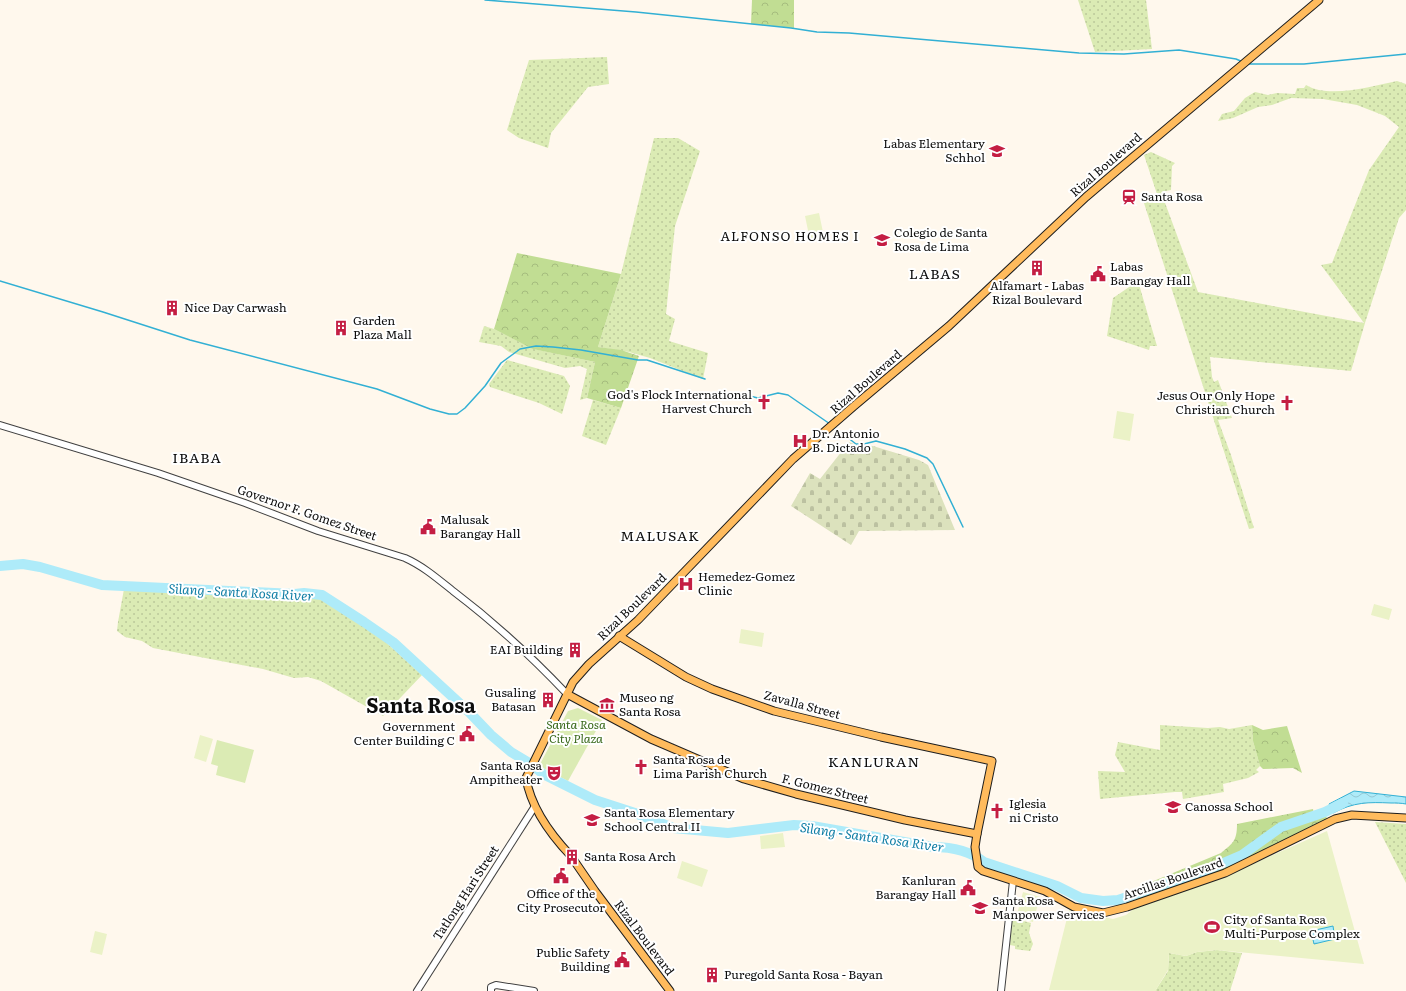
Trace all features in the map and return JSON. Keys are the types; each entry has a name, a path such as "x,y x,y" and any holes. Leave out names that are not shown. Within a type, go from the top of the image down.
{"main road":[{"name":"Rizal Boulevard","path":"670,991 595,891 572,857 559,843 535,806 526,782 528,772 573,682 589,664 638,620 793,459 949,326 1086,197 1319,0"},
{"name":"Zavalla Street","path":"619,636 686,677 712,689 774,711 881,737 992,761"},
{"name":"F. Gomez Street","path":"567,694 648,738 744,779 796,794 905,820 977,834"},
{"name":"Arcillas Boulevard","path":"992,761 975,847 978,867 983,871 1045,891 1074,907 1103,913 1127,907 1226,873 1333,820 1352,816 1406,818"}],"street":[{"name":"Governor F. Gomez Street","path":"0,426 158,472 318,531 405,558 418,564 492,622 549,674 567,694"},
{"name":"Tatlong Hari Street","path":"416,991 535,806"},
{"path":"1001,991 1013,881"},
{"path":"490,991 491,987 496,985 534,991"}],"green space":[{"path":"752,0 794,0 794,28 751,24"},
{"path":"1078,0 1146,0 1152,49 1095,52"},
{"path":"607,57 609,84 588,87 551,133 548,148 519,138 507,130 529,60"},
{"path":"1397,81 1406,84 1406,210 1399,218 1351,371 1210,357 1212,377 1214,382 1218,380 1232,418 1218,420 1231,455 1254,528 1249,529 1143,200 1157,194 1144,155 1151,152 1175,163 1172,166 1171,190 1161,192 1198,292 1364,323 1321,265 1332,263 1369,170 1399,127 1385,116 1357,105 1323,99 1291,98 1272,105 1258,107 1233,118 1218,121 1222,114 1234,111 1245,98 1255,92 1268,95 1277,93 1295,94 1297,88 1304,88 1306,85 1315,89 1326,91 1351,90"},
{"path":"654,138 678,138 700,151 675,226 666,314 675,319 669,341 708,353 703,379 650,358 629,352 598,347 621,274"},
{"path":"819,213 824,237 810,240 805,216"},
{"path":"517,253 621,274 598,347 621,350 639,356 621,408 587,398 595,362 533,349 494,329"},
{"path":"1138,281 1157,346 1150,346 1149,350 1107,336 1113,298"},
{"path":"484,326 494,329 534,349 595,362 587,398 580,400 587,369 580,366 565,368 509,352 501,346 479,342"},
{"path":"507,360 564,376 570,386 562,414 539,403 490,387 489,384"},
{"path":"593,400 621,408 606,445 582,436"},
{"path":"1117,411 1134,414 1130,441 1113,438"},
{"path":"849,442 856,445 873,446 919,460 928,465 955,530 859,531 851,545 791,506 810,473 820,479"},
{"path":"124,589 280,596 292,599 305,597 320,599 369,627 422,675 383,716 321,681 308,677 294,678 263,669 153,648 142,641 125,637 117,631"},
{"path":"1374,604 1392,609 1389,620 1371,615"},
{"path":"741,629 764,633 762,647 739,643"},
{"name":"Santa Rosa City Plaza","path":"578,708 602,720 568,781 539,766 568,711"},
{"path":"1160,725 1208,728 1220,727 1229,729 1252,725 1253,741 1260,766 1256,770 1259,772 1248,778 1223,784 1224,792 1183,799 1182,792 1175,792 1100,799 1098,771 1125,772 1115,755 1118,742 1160,750"},
{"path":"1252,725 1263,730 1287,726 1302,773 1293,768 1263,769 1260,766 1253,741"},
{"path":"200,735 213,739 206,762 194,758"},
{"path":"217,740 254,750 245,783 216,775 218,766 211,764"},
{"path":"1313,809 1314,815 1325,812 1327,819 1217,873 1138,900 1132,890 1221,853 1234,841 1237,824"},
{"path":"1375,822 1406,824 1406,883 1405,881"},
{"path":"1327,831 1364,964 1217,950 1197,952 1186,956 1169,953 1168,970 1155,991 1049,990 1069,910 1113,919 1126,915 1136,907 1221,878"},
{"path":"783,833 785,847 761,849 760,836"},
{"path":"682,861 708,870 702,887 677,878"},
{"path":"1023,892 1040,897 1033,922 1016,918"},
{"path":"1012,918 1031,923 1029,933 1033,944 1030,951 1015,949 1015,946 1010,945"},
{"path":"95,931 107,934 102,955 90,952"},
{"path":"1217,950 1242,953 1230,991 1155,991 1168,971 1169,953 1186,956 1197,952"}],"water":[{"path":"1354,791 1406,797 1406,804 1361,804 1341,809 1333,813 1329,804"},
{"path":"1333,926 1335,939 1314,944 1311,931"}],"waterway":[{"path":"485,0 636,12 817,32 849,33 1079,53 1124,54 1179,50 1236,59 1243,62"},
{"path":"1247,63 1304,64 1406,54"},
{"path":"0,281 190,340 377,389 430,409 449,414 457,414 465,408 485,386 501,363 520,349 536,346 581,350 638,360 647,360 705,379"},
{"path":"737,393 758,398 778,393 788,395 830,424"},
{"path":"834,427 856,444 876,441 905,449 927,458 933,464 963,527"},
{"name":"Silang - Santa Rosa River","path":"0,566 23,564 40,567 102,585 322,595 393,642 469,712 491,735 511,752 531,764 543,774 595,800 635,813 673,828 728,833 794,825 812,826 933,847 954,849 967,852 984,862 1057,886 1081,898 1103,901 1118,900 1207,870 1242,855 1281,827 1325,812 1343,803"}],"place":[{"name":"Labas Elementary Schhol","path":"997,151"},
{"name":"Santa Rosa","path":"1129,197"},
{"name":"Colegio de Santa Rosa de Lima","path":"882,240"},
{"name":"Alfamart - Labas Rizal Boulevard","path":"1037,268"},
{"name":"Labas Barangay Hall","path":"1098,274"},
{"name":"Nice Day Carwash","path":"172,308"},
{"name":"Garden Plaza Mall","path":"341,328"},
{"name":"God's Flock International Harvest Church","path":"764,402"},
{"name":"Jesus Our Only Hope Christian Church","path":"1287,403"},
{"name":"Dr. Antonio B. Dictado","path":"800,441"},
{"name":"Malusak Barangay Hall","path":"428,527"},
{"name":"Hemedez-Gomez Clinic","path":"686,584"},
{"name":"EAI Building","path":"575,650"},
{"name":"Gusaling Batasan","path":"548,700"},
{"name":"Museo ng Santa Rosa","path":"607,705"},
{"name":"Government Center Building C","path":"467,734"},
{"name":"Santa Rosa de Lima Parish Church","path":"641,767"},
{"name":"Santa Rosa Ampitheater","path":"554,773"},
{"name":"Canossa School","path":"1173,807"},
{"name":"Iglesia ni Cristo","path":"997,811"},
{"name":"Santa Rosa Elementary School Central II","path":"592,820"},
{"name":"Santa Rosa Arch","path":"572,857"},
{"name":"Office of the City Prosecutor","path":"561,876"},
{"name":"Kanluran Barangay Hall","path":"968,888"},
{"name":"Santa Rosa Manpower Services","path":"980,908"},
{"name":"City of Santa Rosa Multi-Purpose Complex","path":"1212,927"},
{"name":"Public Safety Building","path":"622,960"},
{"name":"Puregold Santa Rosa - Bayan","path":"712,975"}],"district":[{"name":"ALFONSO HOMES I","path":"790,236"},
{"name":"LABAS","path":"935,274"},
{"name":"IBABA","path":"197,458"},
{"name":"MALUSAK","path":"660,536"},
{"name":"Santa Rosa","path":"421,706"},
{"name":"KANLURAN","path":"874,762"}]}
